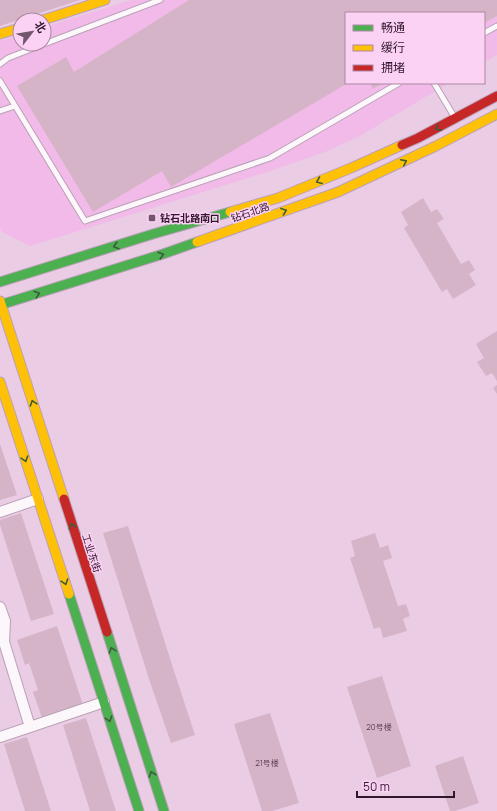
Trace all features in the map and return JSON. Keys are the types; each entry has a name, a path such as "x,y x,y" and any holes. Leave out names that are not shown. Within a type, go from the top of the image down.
{"main road":[{"path":"52,17 105,0"},
{"path":"0,34 12,30"},
{"name":"钻石北路","path":"0,282 153,234 278,198 418,138 497,96"},
{"name":"钻石北路","path":"0,304 163,254 338,192 382,172 497,114"},
{"name":"工业东街","path":"0,304 164,811"},
{"path":"0,382 139,811"}],"street":[{"path":"0,512 38,499"},
{"path":"0,607 5,621 4,642 30,727"},
{"path":"0,737 104,702"}],"lane":[{"path":"52,41 160,0"},
{"path":"485,32 497,26"},
{"path":"0,64 8,58 23,52"},
{"path":"0,81 85,221 270,158 397,84"},
{"path":"435,84 463,132"},
{"path":"0,111 15,106"}],"shaded area":[{"path":"131,0 497,0 497,55 485,61 485,12 345,12 345,84 447,84 358,137 325,152 264,173 30,246 2,232 0,228 0,41 12,37 12,52 52,52 52,25"}],"building":[{"path":"0,0 80,0 43,12 12,12 12,22 0,26"},
{"path":"189,0 497,0 497,16 485,22 485,12 345,12 345,84 346,84 171,187 162,171 93,212 17,86 66,57 74,72"},
{"path":"370,84 381,84 373,89"},
{"path":"423,198 431,212 437,209 444,219 437,223 461,264 469,260 475,270 469,274 476,285 453,299 447,289 442,292 404,228 408,225 401,212"},
{"path":"497,331 497,381 492,373 486,376 477,362 484,358 476,344"},
{"path":"497,385 497,394 493,388"},
{"path":"0,444 17,495 0,500"},
{"path":"21,513 54,614 31,621 0,525 0,520"},
{"path":"128,526 195,735 171,743 149,679 103,533"},
{"path":"375,533 380,548 388,545 392,558 383,561 398,606 406,604 410,616 403,619 407,631 383,638 380,627 374,629 350,558 355,556 351,541"},
{"path":"57,626 83,705 42,718 33,692 38,690 29,663 25,665 17,640"},
{"path":"382,676 411,766 377,778 347,687"},
{"path":"270,713 299,803 272,811 262,811 234,724"},
{"path":"86,718 116,811 90,811 63,725"},
{"path":"27,737 51,811 25,811 4,744"},
{"path":"463,756 479,803 455,811 450,811 435,766"}],"traffic: fast":[{"path":"0,282 153,234 230,212"},
{"path":"0,305 197,242"},
{"path":"69,594 139,811"},
{"path":"107,632 164,811"}],"traffic: slow":[{"path":"52,17 105,0"},
{"path":"0,34 12,30"},
{"path":"197,242 338,192 436,146 497,114"},
{"path":"230,212 278,198 402,145"},
{"path":"0,301 64,499"},
{"path":"0,382 69,594"}],"traffic: jam":[{"path":"402,145 497,96"},
{"path":"64,499 107,632"}],"place":[{"name":"钻石北路南口","path":"152,218"}]}
